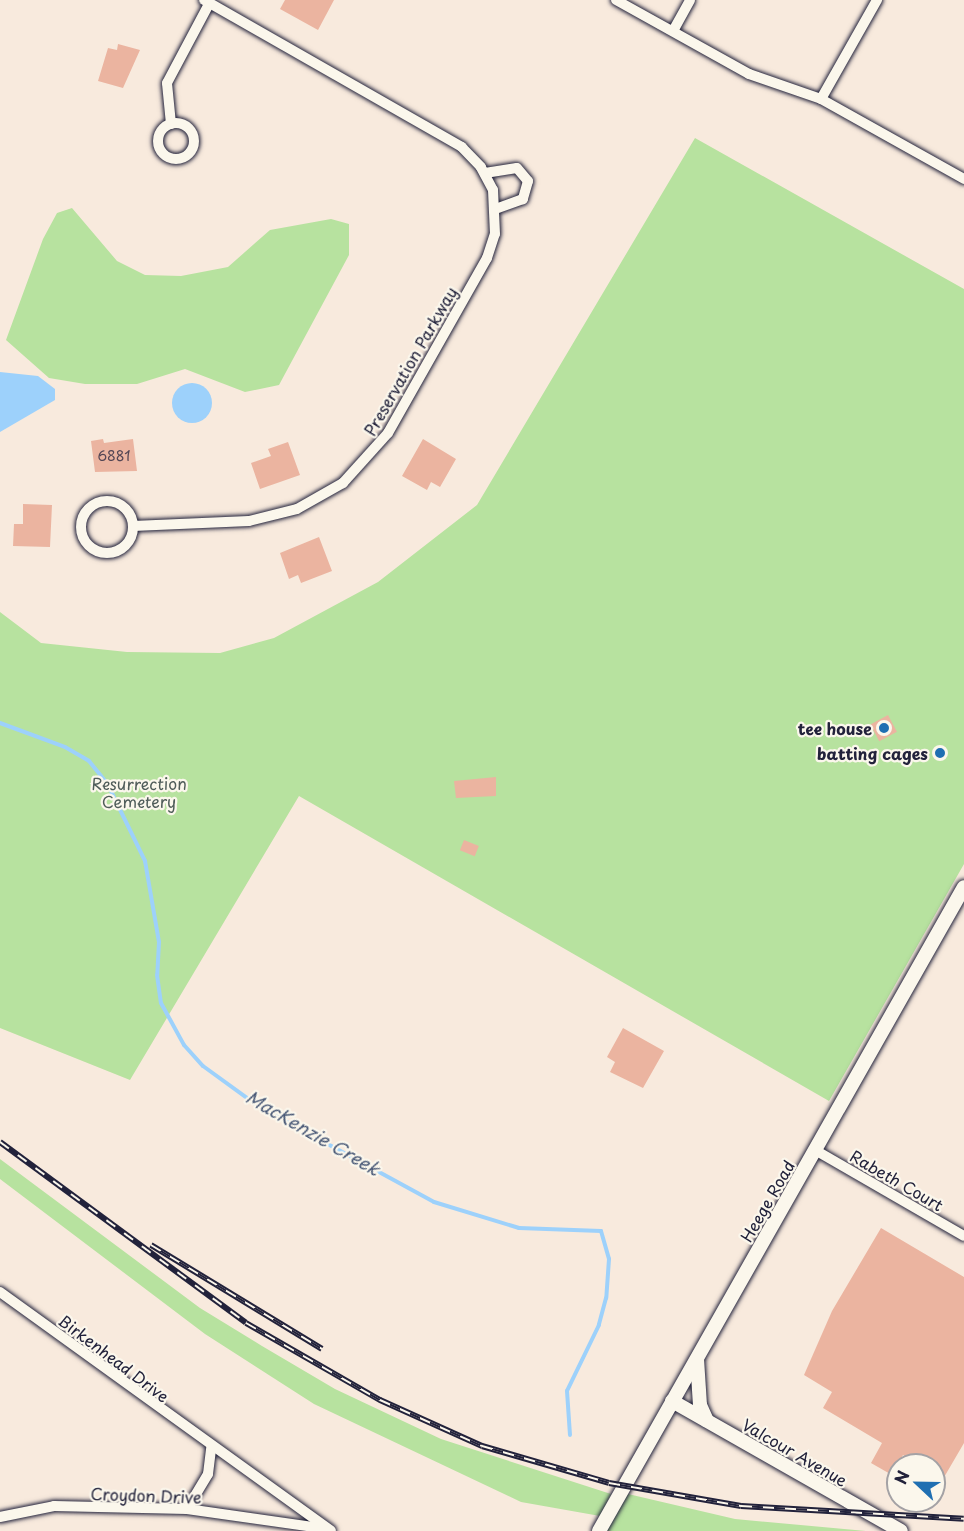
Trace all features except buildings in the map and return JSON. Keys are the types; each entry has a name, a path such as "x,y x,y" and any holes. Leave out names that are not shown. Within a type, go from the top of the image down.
{"street":[{"path":"616,0 749,74 821,99 964,179"},
{"path":"673,31 690,0"},
{"path":"821,99 877,0"},
{"path":"171,124 167,83 207,2"},
{"name":"Preservation Parkway","path":"133,526 249,521 297,508 343,483 388,433 487,258 496,209 485,173 452,141 207,2"},
{"path":"485,173 516,168 528,181 523,200 496,209"},
{"path":"109,501 123,506 133,526 124,546 110,552 89,545 82,531 88,510 109,501"},
{"name":"Heege Road","path":"599,1531 964,887"},
{"name":"Rabeth Court","path":"815,1150 964,1236"},
{"name":"Birkenhead Drive","path":"0,1292 211,1448 329,1530"},
{"path":"697,1357 700,1405 707,1421"},
{"name":"Valcour Avenue","path":"672,1401 901,1531"},
{"path":"188,1509 208,1474 211,1448"},
{"name":"Croydon Drive","path":"0,1517 54,1506 188,1509 329,1530"}],"green space":[{"name":"Resurrection Cemetery","path":"695,138 964,289 964,864 829,1101 299,796 130,1080 0,1028 0,612 41,643 127,652 220,653 274,638 378,582 477,505"},
{"path":"72,208 117,261 145,275 181,276 228,267 270,230 331,219 349,224 349,255 279,385 245,392 185,369 137,384 85,384 49,378 6,340 43,239 57,213"},
{"path":"0,1159 200,1308 262,1346 335,1389 441,1439 611,1494 600,1516 521,1502 314,1404 205,1334 0,1179"},
{"path":"628,1494 735,1519 866,1531 606,1531"}],"water":[{"path":"0,372 38,376 55,389 55,400 0,432"},
{"path":"192,383 206,389 212,403 206,417 192,423 178,417 172,403 178,389"}],"waterway":[{"name":"MacKenzie Creek","path":"0,723 65,747 89,761 107,783 145,861 159,942 157,975 161,1003 184,1045 203,1066 258,1106 434,1202 519,1228 601,1231 609,1259 606,1298 599,1325 567,1391 570,1435"}],"railway":[{"path":"0,1142 246,1323 380,1400 482,1446 609,1483 741,1506 964,1519"},
{"path":"151,1245 322,1349"}],"place":[{"name":"tee house","path":"884,728"},
{"name":"batting cages","path":"940,753"}]}
